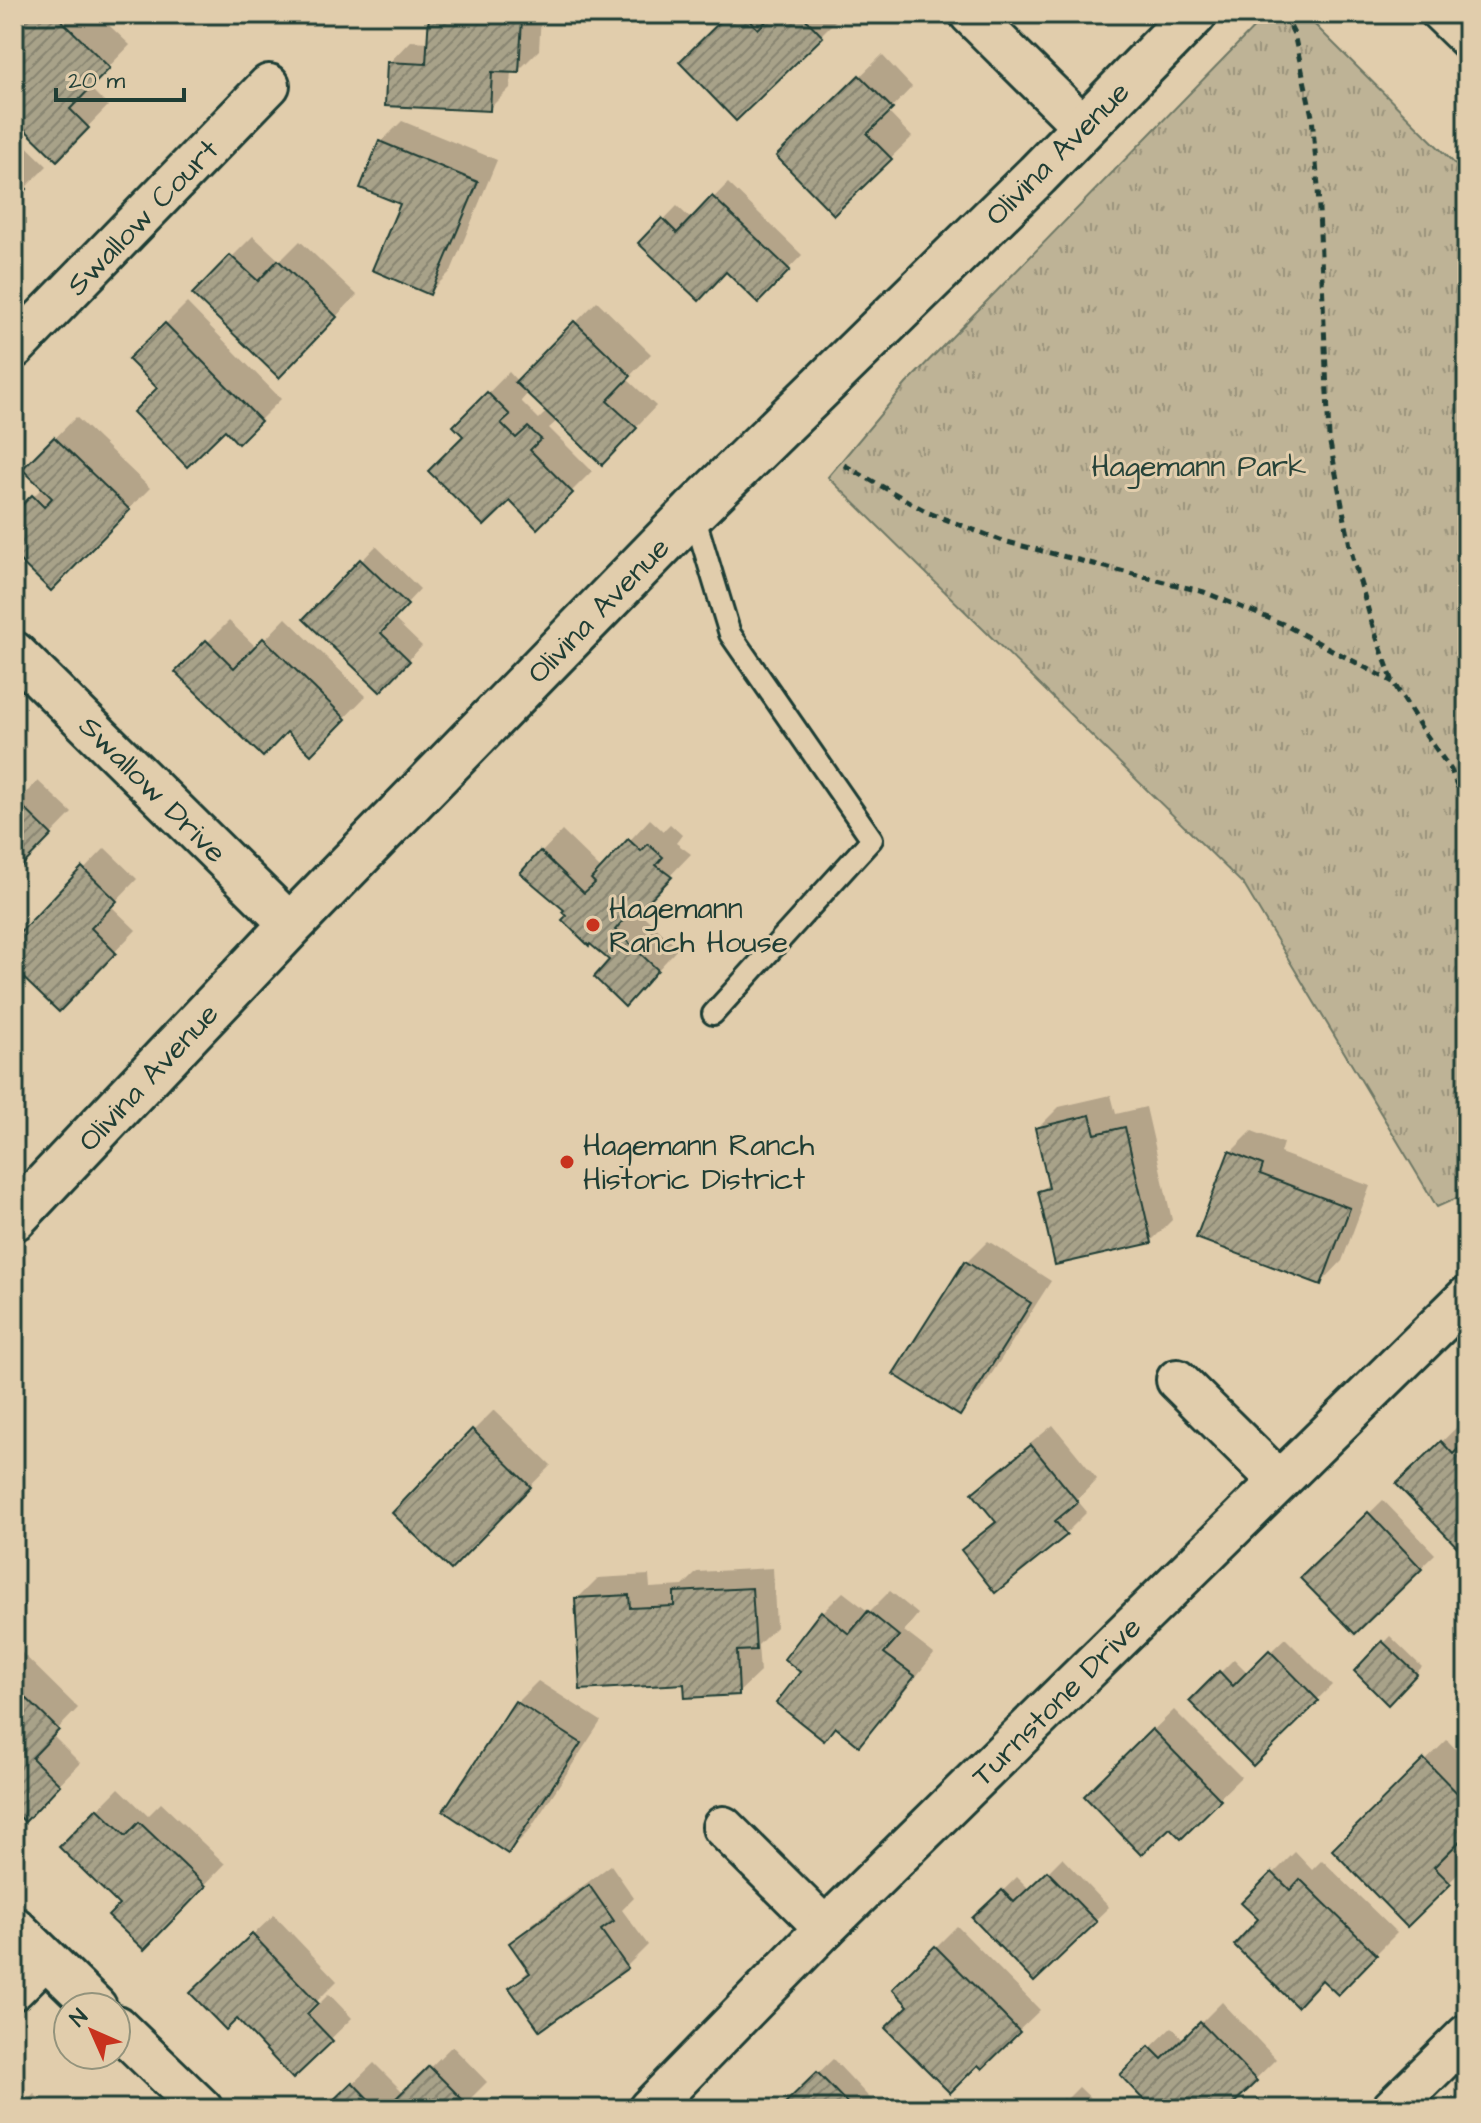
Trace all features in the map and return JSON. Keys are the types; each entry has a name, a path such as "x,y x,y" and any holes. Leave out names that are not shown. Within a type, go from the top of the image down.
{"street":[{"path":"970,14 1083,126"},
{"name":"Olivina Avenue","path":"14,1218 291,925 693,512 1037,175 1194,14"},
{"name":"Swallow Court","path":"14,348 269,85"},
{"name":"Swallow Drive","path":"14,652 291,925"},
{"name":"Turnstone Drive","path":"649,2109 825,1928 1467,1297"},
{"path":"1177,1380 1279,1481"},
{"path":"723,1827 825,1928"},
{"path":"14,1927 79,1991"},
{"path":"14,1989 45,1958"},
{"path":"1392,2109 1467,2035"},
{"path":"132,2041 202,2109"}],"lane":[{"path":"1429,14 1467,51"},
{"path":"693,512 730,634 872,839 713,1014"}],"path":[{"path":"1284,14 1294,34 1312,116 1329,438 1340,499 1360,586 1393,682 1451,770 1467,811"},
{"path":"844,465 929,513 1003,541 1204,592 1283,624 1393,682"}],"green space":[{"name":"Hagemann Park","path":"1267,14 1304,14 1467,176 1467,1196 1437,1207 1244,885 828,477 906,384"}],"building":[{"path":"21,14 55,14 110,68 70,109 89,128 57,161 14,119 14,21"},
{"path":"429,14 522,19 519,73 492,72 490,111 385,106 387,62 426,64"},
{"path":"728,14 743,14 758,29 774,14 801,14 823,37 736,121 679,62"},
{"path":"859,75 893,109 867,134 892,159 834,215 776,156"},
{"path":"379,141 478,182 430,295 372,270 400,204 360,188"},
{"path":"14,176 27,189 14,202"},
{"path":"712,196 790,270 758,303 726,272 699,301 638,243 662,218 677,233"},
{"path":"230,255 258,281 278,260 337,317 279,378 192,294"},
{"path":"574,321 631,376 607,401 637,428 602,465 515,382"},
{"path":"165,323 261,421 238,444 225,430 187,467 133,412 157,388 128,359"},
{"path":"487,392 510,415 501,423 516,438 528,427 541,439 530,450 573,493 537,529 510,501 484,526 428,471 463,436 453,426"},
{"path":"54,437 130,510 51,591 14,555 14,513 32,495 44,507 52,498 22,469"},
{"path":"360,559 408,605 381,633 410,661 380,692 303,619"},
{"path":"263,638 346,719 311,755 287,732 263,757 175,672 206,640 234,668"},
{"path":"16,800 52,835 14,874 14,802"},
{"name":"Hagemann Ranch House","path":"628,839 641,851 648,844 663,857 656,865 672,877 640,910 635,906 615,930 658,970 625,1007 594,977 609,960 562,920 566,916 562,912 564,910 520,873 540,851 584,893 595,883 591,879"},
{"path":"82,867 117,901 91,928 116,953 59,1012 14,969 14,939"},
{"path":"1090,1115 1095,1134 1125,1127 1152,1243 1055,1265 1038,1191 1049,1188 1035,1128"},
{"path":"1229,1151 1263,1165 1260,1174 1350,1208 1321,1285 1196,1238"},
{"path":"965,1261 1031,1303 960,1416 893,1374"},
{"path":"472,1429 531,1487 451,1570 392,1513"},
{"path":"1467,1440 1467,1557 1396,1484 1441,1441 1453,1454"},
{"path":"1031,1445 1078,1502 1055,1521 1067,1535 995,1593 961,1550 996,1522 972,1493"},
{"path":"1368,1512 1422,1569 1355,1634 1300,1578"},
{"path":"752,1588 756,1650 737,1651 739,1695 685,1698 684,1684 580,1690 575,1598 629,1595 630,1608 674,1606 674,1592"},
{"path":"821,1611 849,1634 868,1611 899,1636 884,1653 915,1676 859,1746 835,1727 824,1741 776,1703 800,1672 784,1659"},
{"path":"1382,1641 1417,1674 1388,1705 1354,1671"},
{"path":"1269,1650 1319,1701 1253,1766 1189,1701 1219,1671 1233,1686"},
{"path":"14,1686 59,1730 32,1758 60,1785 25,1822 14,1811"},
{"path":"515,1701 581,1743 508,1854 443,1811"},
{"path":"1152,1729 1221,1800 1181,1839 1170,1828 1141,1855 1084,1796"},
{"path":"1424,1759 1467,1803 1467,1834 1434,1867 1451,1884 1407,1927 1332,1850"},
{"path":"97,1808 126,1836 139,1822 206,1886 144,1950 108,1916 119,1905 59,1847"},
{"path":"1047,1871 1097,1922 1034,1982 972,1918 1002,1890 1014,1902"},
{"path":"1272,1872 1290,1890 1300,1879 1377,1955 1338,1995 1322,1980 1297,2007 1234,1945 1258,1919 1241,1903"},
{"path":"589,1885 614,1921 601,1930 628,1968 540,2031 509,1988 530,1973 509,1943"},
{"path":"252,1934 318,2003 307,2014 333,2041 293,2079 237,2019 226,2030 190,1993"},
{"path":"935,1946 1020,2032 982,2069 978,2065 950,2093 885,2028 908,2006 892,1989"},
{"path":"1200,2022 1257,2081 1228,2109 1152,2109 1120,2075 1149,2046 1162,2059"},
{"path":"429,2066 467,2104 463,2109 385,2109"},
{"path":"817,2072 853,2109 779,2109"},
{"path":"352,2082 378,2109 324,2109"},
{"path":"1064,2100 1073,2109 1055,2109"}],"place":[{"name":"Hagemann Ranch House","path":"593,925"},
{"name":"Hagemann Ranch Historic District","path":"567,1162"}]}
